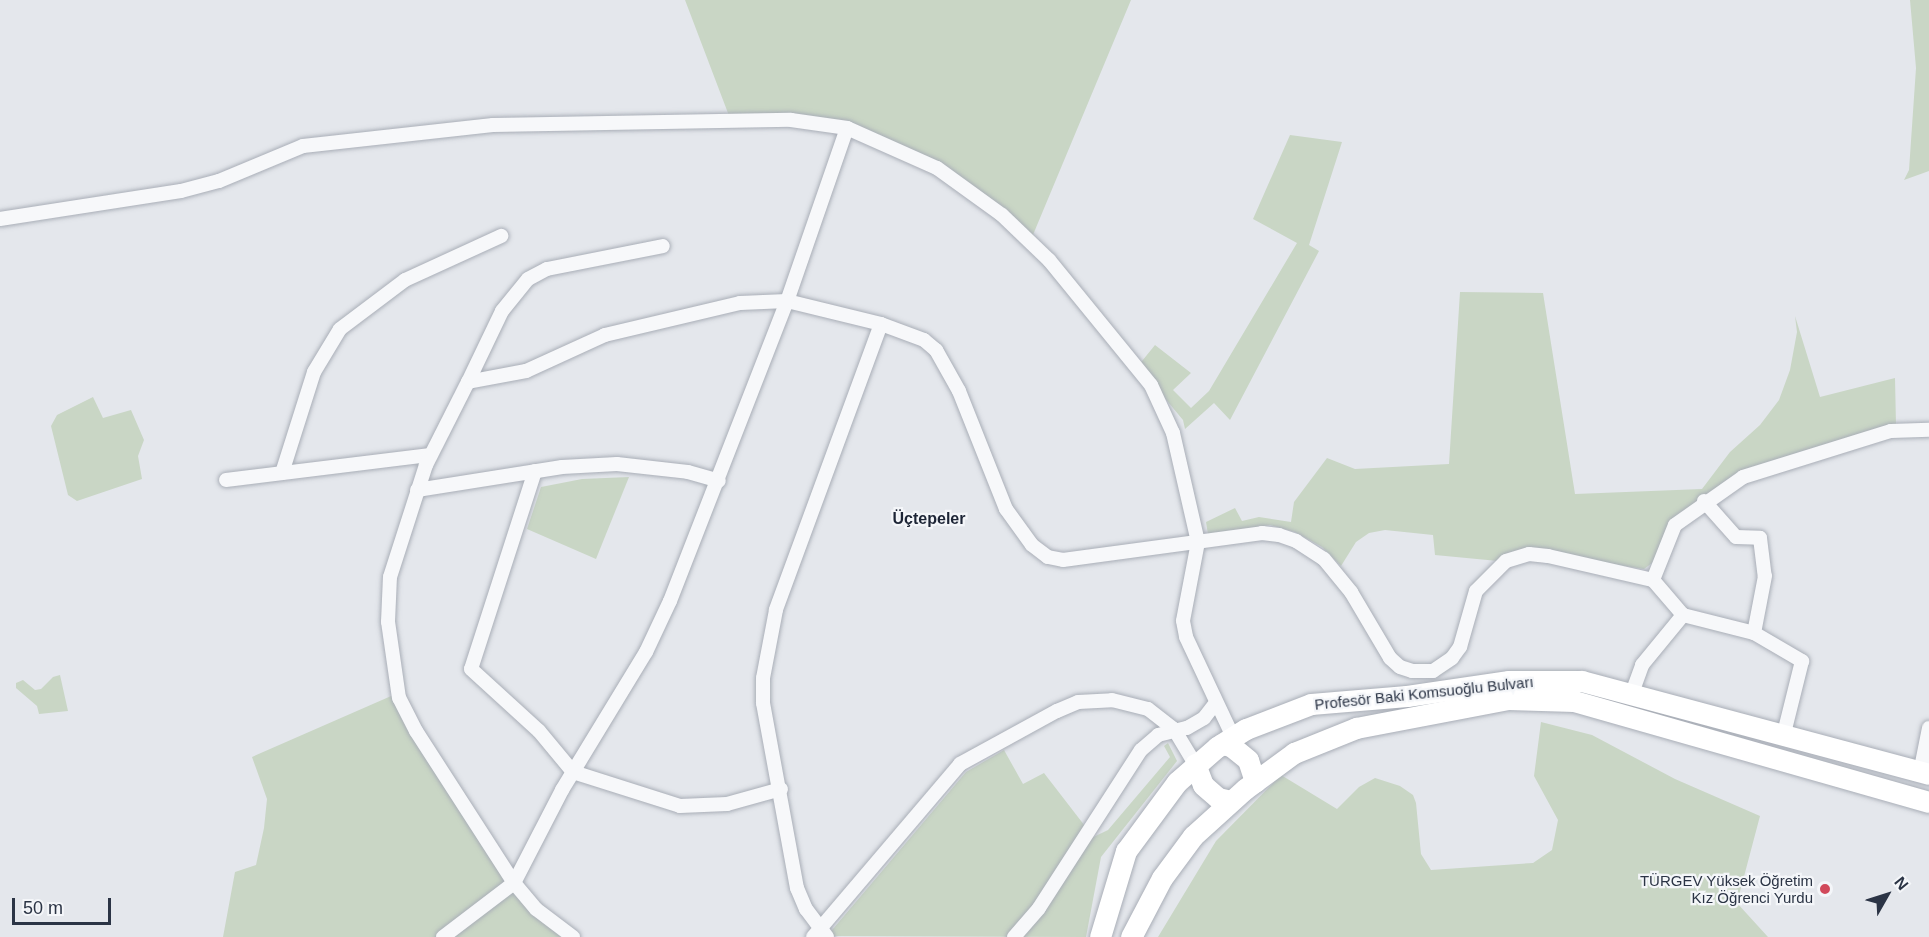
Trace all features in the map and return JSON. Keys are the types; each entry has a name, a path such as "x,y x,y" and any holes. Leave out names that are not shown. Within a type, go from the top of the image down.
{"main road":[{"name":"Profesör Baki Komsuoğlu Bulvarı","path":"1100,937 1117,871 1130,844 1157,805 1195,764 1228,740 1261,721 1311,704 1422,694 1509,681 1582,681 1924,774"},
{"name":"Profesör Baki Komsuoğlu Bulvarı","path":"1131,937 1182,849 1231,801 1294,753 1356,728 1508,699 1560,699 1929,802"},
{"path":"1228,740 1231,746 1248,760 1255,782"},
{"path":"1195,764 1203,785 1218,798 1231,801"}],"street":[{"path":"0,219 181,191 219,181 303,147 493,125 791,120 847,128 937,168 1002,215 1049,260 1152,385 1173,433 1198,542 1183,621 1186,637 1228,740"},
{"path":"443,937 514,883 573,772 646,652 720,481 787,301 847,128"},
{"path":"282,474 314,372 340,329 405,280 501,236"},
{"path":"573,937 536,909 514,883 416,731 399,698 388,622 390,577 430,455 502,311 528,279 547,269 663,246"},
{"path":"468,382 526,371 605,335 740,303 787,301 881,324 924,340 942,358 959,391 1006,509 1032,545 1048,557 1063,560 1262,533 1296,541 1310,548 1347,587 1390,658 1400,667 1420,670 1433,670 1452,658 1460,647 1476,591 1494,570 1518,556 1588,563 1653,580 1683,615 1754,633 1802,661 1783,737"},
{"path":"881,324 776,610 767,648 763,703 782,789 797,888 821,935 960,764 1078,702 1129,702 1148,709 1174,729 1195,764"},
{"path":"1653,580 1676,525 1704,501 1743,477 1776,463 1891,431 1929,430"},
{"path":"226,480 430,455"},
{"path":"417,489 535,471 618,464 688,472 720,481"},
{"path":"535,471 471,669 538,731 573,772 658,801 691,807 727,804 782,789"},
{"path":"1704,501 1736,537 1760,538 1765,576 1754,633"},
{"path":"1632,693 1642,665 1683,615"},
{"path":"1420,670 1422,694"},
{"path":"1014,937 1039,908 1141,750 1158,735 1174,729 1187,728 1204,718 1215,704"},
{"path":"1924,774 1929,728"}],"green space":[{"path":"685,0 1131,0 1030,242 971,191 847,128 731,121"},
{"path":"1910,0 1929,0 1929,171 1904,180 1909,170 1916,68"},
{"path":"1290,135 1342,142 1309,245 1319,251 1230,420 1214,403 1185,429 1183,420 1138,366 1155,345 1191,373 1173,390 1191,408 1209,391 1297,243 1253,219"},
{"path":"1460,292 1543,293 1575,494 1702,489 1730,452 1760,425 1779,400 1790,370 1797,332 1795,316 1820,397 1895,378 1896,425 1703,498 1656,560 1644,569 1529,551 1498,561 1435,555 1433,535 1385,530 1369,533 1356,542 1341,566 1322,547 1295,532 1270,525 1208,534 1206,522 1235,508 1242,521 1259,517 1291,522 1294,502 1327,458 1355,469 1449,464"},
{"path":"93,397 103,418 131,410 144,440 138,456 142,479 77,501 68,495 51,426 57,415"},
{"path":"629,477 596,559 527,529 541,487 582,479"},
{"path":"60,675 68,711 39,714 37,706 16,688 16,683 23,680 35,690 41,689 53,677"},
{"path":"398,693 514,883 573,937 223,937 235,872 256,865 264,828 267,799 252,757"},
{"path":"1541,722 1592,735 1675,779 1760,816 1737,903 1768,937 1158,937 1216,841 1281,775 1337,809 1359,787 1375,778 1400,786 1413,795 1416,803 1421,854 1431,870 1533,863 1552,850 1558,820 1534,776"},
{"path":"1168,743 1177,761 1101,857 1086,937 827,936 966,772 1004,750 1023,784 1044,773 1088,830 1081,843 1108,830 1170,757 1164,746"}],"place":[{"name":"TÜRGEV Yüksek Öğretim Kız Öğrenci Yurdu","path":"1825,889"}],"district":[{"name":"Üçtepeler","path":"929,519"}]}
